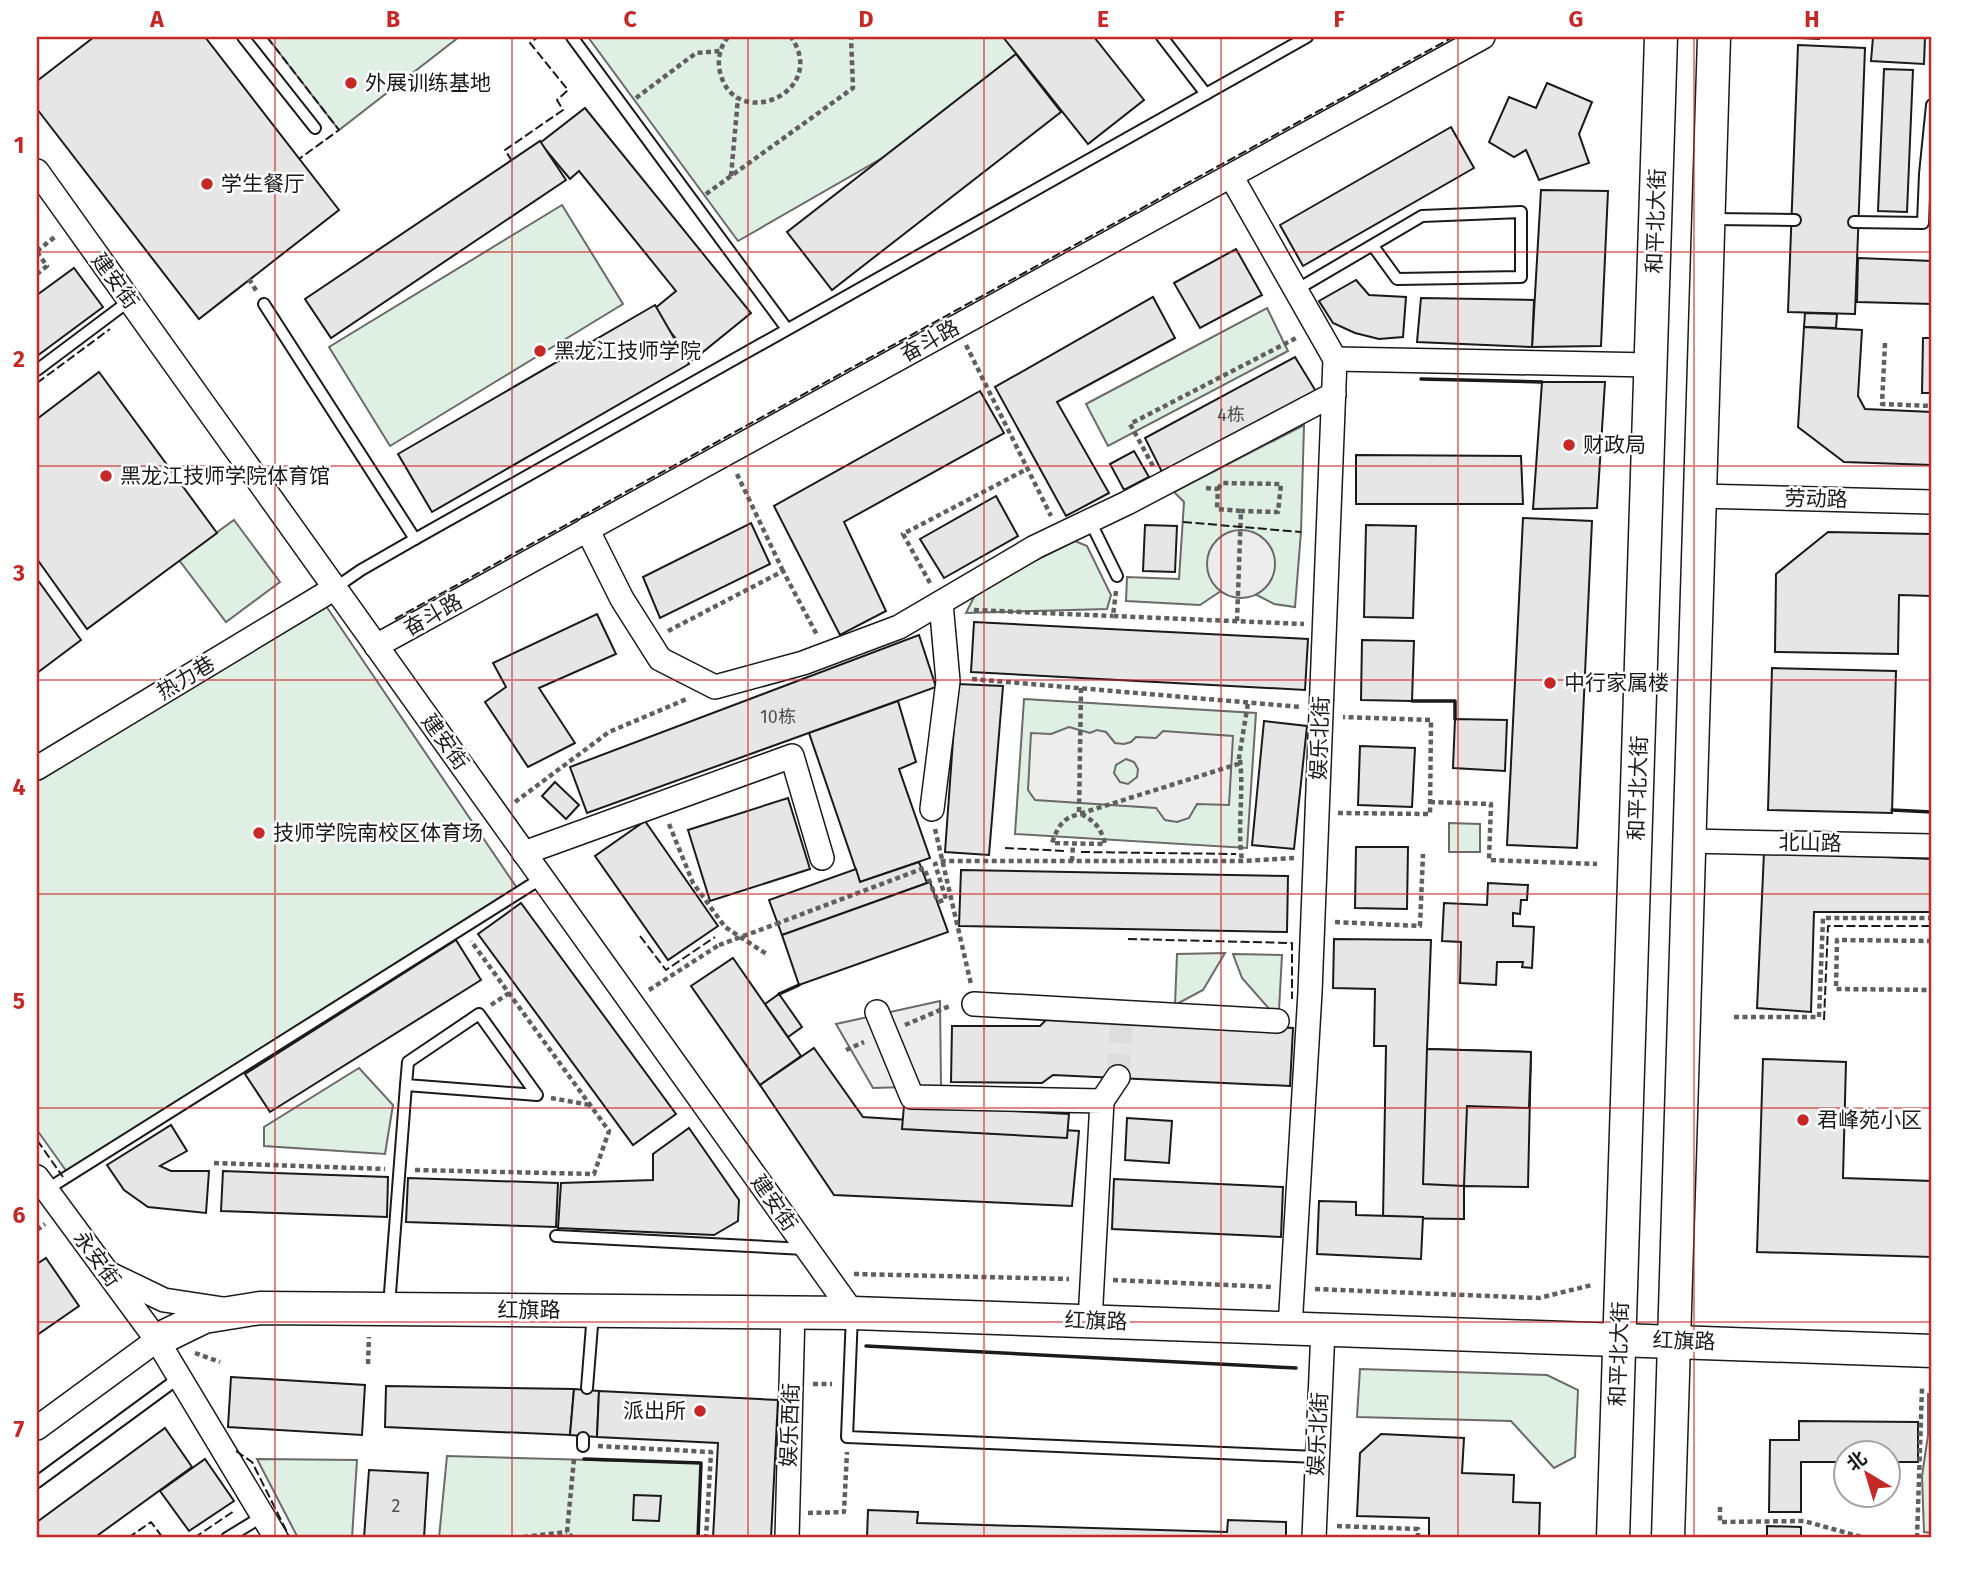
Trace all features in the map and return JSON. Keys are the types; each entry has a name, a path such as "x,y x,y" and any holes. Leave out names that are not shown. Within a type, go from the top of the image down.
{"main road":[{"name":"和平北大街","path":"1613,1538 1661,37"},
{"path":"1668,1538 1714,37"},
{"name":"红旗路","path":"158,1340 204,1317 248,1310 593,1310 853,1312 1932,1351"}],"street":[{"name":"奋斗路","path":"376,646 1483,37"},
{"name":"建安街","path":"37,171 853,1312"},
{"path":"1231,176 1335,359 1651,365"},
{"name":"娱乐北街","path":"1290,1328 1313,921 1335,359"},
{"path":"587,529 622,599 660,659 715,687 803,663 899,627 1035,547 1334,394"},
{"name":"劳动路","path":"1699,496 1932,502"},
{"name":"热力巷","path":"37,768 335,588"},
{"path":"932,809 948,681 941,603"},
{"path":"524,853 792,756 822,858"},
{"name":"北山路","path":"1688,841 1932,846"},
{"path":"975,1004 1277,1021"},
{"path":"881,1023 912,1097 1102,1101"},
{"path":"1090,1321 1102,1101 1118,1077"},
{"name":"永安街","path":"41,1184 158,1340 276,1538"},
{"path":"107,1272 164,1300 248,1310"},
{"name":"娱乐西街","path":"787,1538 793,1312"},
{"name":"娱乐北街","path":"1315,1532 1323,1329"},
{"path":"37,1428 158,1340"}],"lane":[{"path":"243,37 315,128"},
{"path":"572,37 787,329"},
{"path":"1162,37 1206,93"},
{"path":"335,588 361,569 1307,37"},
{"path":"1854,222 1923,223 1932,105"},
{"path":"1296,290 1422,216 1521,212 1521,277 1398,279 1373,246"},
{"path":"1708,219 1795,220"},
{"path":"37,370 130,301"},
{"path":"264,304 415,539"},
{"path":"1090,521 1117,576"},
{"path":"41,1184 542,878"},
{"path":"389,1309 408,1062 479,1014 537,1095"},
{"path":"406,1085 537,1095"},
{"path":"556,1236 807,1249"},
{"path":"587,1388 593,1310"},
{"path":"853,1312 847,1437 1316,1457"},
{"path":"37,1482 180,1377"},
{"path":"227,1538 263,1516"}],"path":[{"path":"728,37 720,51 718,64 721,76 728,89 738,98 751,103 778,99 797,79 799,51 791,37"},
{"path":"694,202 853,88 851,37"},
{"path":"624,107 696,53 720,51"},
{"path":"731,176 738,98"},
{"path":"37,252 47,266 37,274"},
{"path":"956,327 1061,535"},
{"path":"1218,489 1162,484 1130,424 1317,327"},
{"path":"1885,343 1882,404 1932,406"},
{"path":"727,453 783,571 827,654"},
{"path":"941,603 903,534 1027,469"},
{"path":"1222,483 1281,484 1278,512 1241,511 1217,509 1218,489 1222,483"},
{"path":"1237,621 1241,511"},
{"path":"649,641 783,571"},
{"path":"1113,615 1117,576"},
{"path":"963,609 1325,625"},
{"path":"947,669 963,670 972,680 1280,705"},
{"path":"497,816 609,732 715,687"},
{"path":"1079,814 1081,688"},
{"path":"1079,814 1092,820 1102,830 1105,844 1052,842 1057,829 1067,817 1238,764 1248,703"},
{"path":"1317,813 1430,814 1432,720 1321,717"},
{"path":"1239,755 1242,774 1238,836 1242,861"},
{"path":"1430,802 1491,804 1489,860 1598,864"},
{"path":"660,803 692,883 725,927 768,955"},
{"path":"846,1050 881,1023 952,1005 975,1004 937,842"},
{"path":"1072,861 1073,844"},
{"path":"1313,921 1420,926 1423,855"},
{"path":"630,1002 719,945 925,868 938,902 946,899 935,864 943,861 1242,861 1315,857"},
{"path":"1734,1017 1819,1017 1823,918 1932,918"},
{"path":"214,1163 594,1174 609,1131 462,928"},
{"path":"1932,941 1837,940 1836,989 1932,990"},
{"path":"537,1095 590,1105"},
{"path":"825,1274 1092,1280 1539,1298 1592,1285"},
{"path":"791,1384 849,1384"},
{"path":"1917,1538 1922,1388"},
{"path":"804,1513 844,1513 847,1437"},
{"path":"1932,1437 1932,1448"},
{"path":"567,1532 580,1445 710,1452 706,1538"},
{"path":"1720,1507 1720,1522 1804,1521 1865,1538"},
{"path":"1315,1532 1418,1529 1418,1538"},
{"path":"515,1538 567,1532"},
{"path":"567,1532 573,1538"},
{"path":"1895,1538 1932,1538"}],"green space":[{"name":"外展训练基地","path":"267,37 459,37 339,130"},
{"path":"588,37 1093,37 738,241"},
{"path":"562,205 623,304 390,446 329,347"},
{"path":"1267,308 1288,351 1108,446 1086,404"},
{"path":"1304,425 1301,532 1295,607 1274,604 1255,594 1221,591 1200,605 1126,601 1127,577 1179,579 1184,502 1174,492"},
{"path":"234,520 280,582 226,622 179,560"},
{"path":"1075,541 1087,546 1111,595 1107,609 966,613 978,589"},
{"name":"技师学院南校区体育场","path":"324,603 517,888 67,1172 37,1130 37,779"},
{"path":"1024,699 1256,713 1247,848 1015,834"},
{"path":"1449,823 1480,824 1480,852 1449,852"},
{"path":"1225,953 1203,990 1175,1005 1177,954"},
{"path":"1233,954 1282,955 1279,1010 1271,1011 1242,978"},
{"path":"359,1068 393,1105 385,1154 264,1146 264,1127"},
{"path":"1360,1369 1547,1375 1578,1390 1575,1457 1554,1468 1511,1421 1357,1417"},
{"path":"1928,1394 1932,1394 1932,1533 1924,1532 1922,1476 1928,1435"},
{"path":"447,1456 701,1463 698,1538 439,1538"},
{"path":"257,1459 357,1460 352,1538 298,1538"}],"shaded area":[{"path":"1241,530 1254,533 1265,540 1272,551 1275,564 1272,577 1265,588 1254,595 1241,598 1228,595 1217,588 1210,577 1207,564 1210,551 1217,540 1228,533"},
{"path":"1069,727 1090,733 1097,730 1106,732 1115,743 1124,744 1136,737 1156,738 1163,731 1233,736 1229,805 1197,804 1189,818 1177,822 1165,820 1156,808 1035,800 1028,790 1031,733 1051,734","holes":["1126,759 1134,762 1138,769 1137,777 1128,784 1120,782 1114,773 1116,765"]},
{"path":"940,1001 941,1086 873,1088 836,1024"}],"building":[{"name":"学生餐厅","path":"94,37 205,37 339,210 199,319 37,109 37,81"},
{"path":"1003,37 1094,37 1144,100 1088,144"},
{"path":"1779,37 1819,37 1819,39"},
{"path":"1873,37 1925,37 1924,64 1871,61"},
{"path":"1798,45 1865,48 1855,314 1788,312"},
{"path":"1016,54 1061,112 832,290 787,232"},
{"path":"1884,69 1913,70 1907,212 1878,211"},
{"path":"1547,83 1592,102 1579,134 1589,163 1539,180 1526,150 1514,157 1489,142 1509,97 1536,108"},
{"path":"585,108 751,313 693,360 653,310 676,291 579,171 570,179 540,143"},
{"path":"1451,127 1474,168 1303,266 1280,225"},
{"path":"540,141 566,180 331,338 305,299"},
{"path":"1541,190 1608,191 1601,346 1532,347"},
{"path":"1236,249 1262,295 1200,328 1174,283"},
{"path":"1858,258 1932,261 1932,304 1857,302"},
{"path":"74,268 103,307 37,356 37,295"},
{"path":"1356,280 1369,295 1406,297 1403,337 1379,339 1355,333 1333,323 1319,301"},
{"path":"1153,297 1175,338 1057,402 1109,493 1066,516 995,387"},
{"path":"1421,298 1534,300 1532,347 1417,342"},
{"path":"655,305 689,364 432,512 398,454"},
{"path":"1805,313 1837,314 1836,328 1804,327"},
{"path":"1804,327 1862,330 1858,396 1865,409 1932,412 1932,465 1844,462 1798,427"},
{"path":"1923,338 1932,338 1932,393 1922,393"},
{"path":"1295,357 1317,393 1164,476 1145,438"},
{"name":"黑龙江技师学院体育馆","path":"99,372 217,533 87,629 37,559 37,419"},
{"name":"财政局","path":"1542,382 1605,382 1597,508 1533,509"},
{"path":"980,391 1004,433 844,522 886,611 840,635 774,506"},
{"path":"1134,451 1149,477 1124,490 1110,464"},
{"path":"1356,455 1521,456 1523,504 1356,504"},
{"path":"996,496 1018,536 944,578 920,539"},
{"name":"中行家属楼","path":"1523,518 1592,521 1577,848 1507,845"},
{"path":"751,523 770,564 660,618 643,577"},
{"path":"1145,525 1177,526 1175,572 1143,571"},
{"path":"1366,525 1416,526 1413,618 1364,617"},
{"path":"1828,532 1932,534 1932,596 1899,595 1898,654 1775,652 1776,574"},
{"path":"37,579 81,640 37,673"},
{"path":"597,614 616,654 539,688 575,743 528,767 485,702 506,687 493,663"},
{"path":"974,622 1308,639 1305,690 971,672"},
{"path":"919,635 936,687 587,813 570,767"},
{"path":"1362,640 1414,641 1412,701 1361,700"},
{"path":"1772,668 1896,671 1892,813 1768,810"},
{"path":"957,684 1003,686 989,855 945,852"},
{"path":"898,701 916,762 899,769 930,858 860,882 809,733"},
{"path":"1455,719 1507,720 1505,771 1453,768"},
{"path":"1264,721 1307,726 1294,849 1252,845"},
{"path":"1360,746 1415,748 1412,807 1358,805"},
{"path":"555,782 579,805 566,819 542,796"},
{"path":"788,798 810,869 710,901 688,830"},
{"path":"645,821 718,926 668,960 595,856"},
{"path":"1356,847 1408,847 1407,909 1355,908"},
{"path":"1764,852 1932,859 1932,912 1814,912 1811,1012 1757,1008"},
{"path":"919,862 927,883 782,935 769,900 856,869 860,882"},
{"path":"961,870 1288,876 1287,932 959,926"},
{"path":"930,882 948,932 799,985 782,935"},
{"path":"1488,883 1528,885 1527,900 1521,900 1520,914 1513,913 1513,926 1534,927 1532,968 1522,967 1523,962 1497,962 1496,985 1460,983 1461,942 1442,941 1444,903 1487,905"},
{"path":"521,903 676,1114 633,1145 478,934"},
{"path":"1334,939 1431,940 1427,1049 1531,1052 1528,1187 1464,1186 1464,1219 1383,1218 1386,1046 1374,1046 1375,989 1333,988"},
{"path":"456,940 481,980 270,1112 245,1074"},
{"path":"733,958 801,1056 760,1085 691,986"},
{"path":"779,994 802,1027 788,1037 765,1004"},
{"path":"1050,1016 1293,1028 1290,1086 1053,1075 1042,1083 951,1082 952,1026 1040,1026"},
{"path":"814,1048 863,1117 1079,1131 1072,1206 834,1195 760,1085"},
{"path":"1427,1049 1531,1052 1529,1108 1467,1106 1464,1186 1423,1184"},
{"name":"君峰苑小区","path":"1763,1059 1846,1062 1843,1178 1932,1181 1932,1257 1757,1252"},
{"path":"904,1105 1069,1114 1067,1138 902,1129"},
{"path":"1127,1118 1172,1121 1169,1163 1125,1160"},
{"path":"171,1125 187,1151 160,1166 171,1171 209,1171 206,1213 148,1207 124,1190 107,1165"},
{"path":"689,1128 739,1200 738,1221 714,1235 558,1228 561,1183 653,1180 653,1154"},
{"path":"223,1171 388,1177 387,1217 221,1211"},
{"path":"408,1178 558,1183 556,1227 406,1222"},
{"path":"1114,1179 1283,1187 1281,1237 1112,1229"},
{"path":"1319,1201 1356,1202 1356,1215 1423,1217 1421,1259 1317,1254"},
{"path":"46,1258 79,1306 37,1335 37,1264"},
{"path":"231,1377 365,1385 362,1435 228,1427"},
{"path":"386,1386 574,1389 570,1435 385,1427"},
{"path":"574,1389 599,1391 597,1437 570,1435"},
{"path":"599,1391 778,1400 771,1538 713,1538 718,1443 597,1437"},
{"path":"1799,1421 1918,1422 1918,1462 1902,1462 1902,1438 1832,1438 1832,1462 1801,1462 1801,1512 1769,1512 1770,1440 1799,1440"},
{"path":"165,1428 192,1467 94,1538 37,1538 37,1522"},
{"path":"1381,1434 1464,1438 1462,1473 1514,1475 1513,1502 1540,1503 1539,1538 1429,1538 1429,1518 1357,1516 1360,1453"},
{"path":"205,1459 234,1501 189,1531 160,1491"},
{"path":"369,1470 428,1473 424,1538 364,1538"},
{"path":"634,1495 661,1496 659,1521 633,1520"},
{"path":"868,1510 918,1512 917,1523 1227,1532 1228,1520 1286,1522 1286,1538 867,1538"},
{"path":"1767,1526 1801,1527 1801,1538 1767,1538"}],"tunnel":[{"path":"1118,1077 1122,1013"}],"fence":[{"path":"267,37 339,130 299,159"},
{"path":"512,161 505,150 563,110 557,100 568,90 530,43 538,37"},
{"path":"395,619 1453,37"},
{"path":"37,383 110,329"},
{"path":"1183,522 1301,532"},
{"path":"1005,848 1065,851"},
{"path":"1081,852 1236,854"},
{"path":"1824,1020 1828,926 1932,926"},
{"path":"640,936 666,970 715,937"},
{"path":"1128,939 1292,943 1292,999"},
{"path":"37,1140 63,1177"},
{"path":"236,1451 252,1462 290,1538"},
{"path":"194,1538 234,1511"},
{"path":"128,1538 151,1522 163,1538"}],"wall":[{"path":"1421,379 1542,382"},
{"path":"1412,701 1455,701 1455,719"},
{"path":"1892,810 1932,812"},
{"path":"779,994 799,985"},
{"path":"866,1346 1296,1368"},
{"path":"584,1459 701,1463 698,1538"}],"place":[{"name":"外展训练基地","path":"351,83"},
{"name":"学生餐厅","path":"207,184"},
{"name":"黑龙江技师学院","path":"540,351"},
{"name":"财政局","path":"1569,445"},
{"name":"黑龙江技师学院体育馆","path":"106,476"},
{"name":"中行家属楼","path":"1550,683"},
{"name":"技师学院南校区体育场","path":"259,833"},
{"name":"君峰苑小区","path":"1803,1120"},
{"name":"派出所","path":"700,1411"}]}
